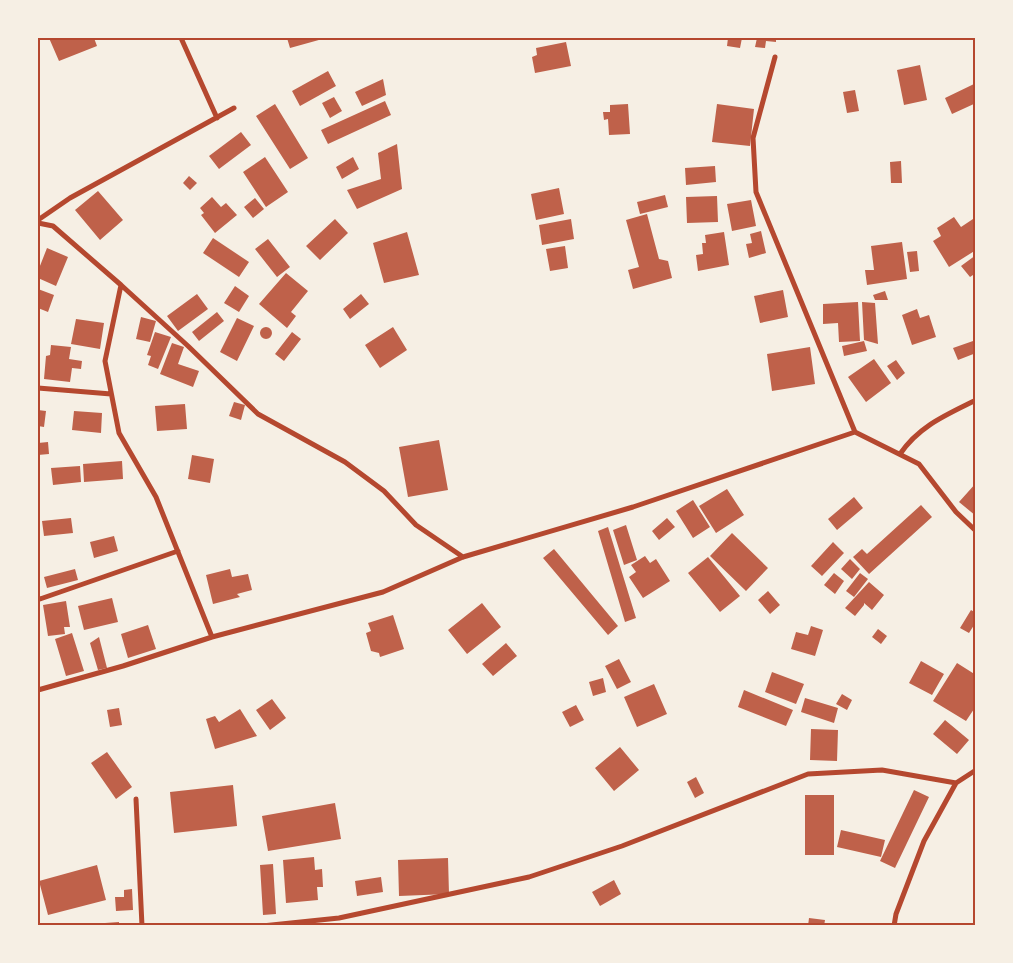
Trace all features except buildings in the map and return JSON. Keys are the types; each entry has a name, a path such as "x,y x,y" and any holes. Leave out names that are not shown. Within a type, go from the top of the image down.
{"street":[{"path":"181,38 217,118"},
{"path":"775,57 753,138 756,192 855,432 919,464 956,512 976,530"},
{"path":"38,222 70,198 234,108"},
{"path":"38,222 53,226 121,285 188,346 258,414 345,462 384,491 416,526 463,557"},
{"path":"121,285 105,360 119,433 156,497 212,637"},
{"path":"38,388 111,394"},
{"path":"900,454 910,440 936,420 976,400"},
{"path":"38,690 123,666 212,637 383,592 463,557 633,507 855,432"},
{"path":"38,598 40,599 178,551"},
{"path":"262,926 339,918 529,877 622,846 808,774 882,770 956,783"},
{"path":"894,926 896,914 924,842 956,783 976,770"},
{"path":"136,799 142,926"},
{"path":"339,918 339,926"}]}
